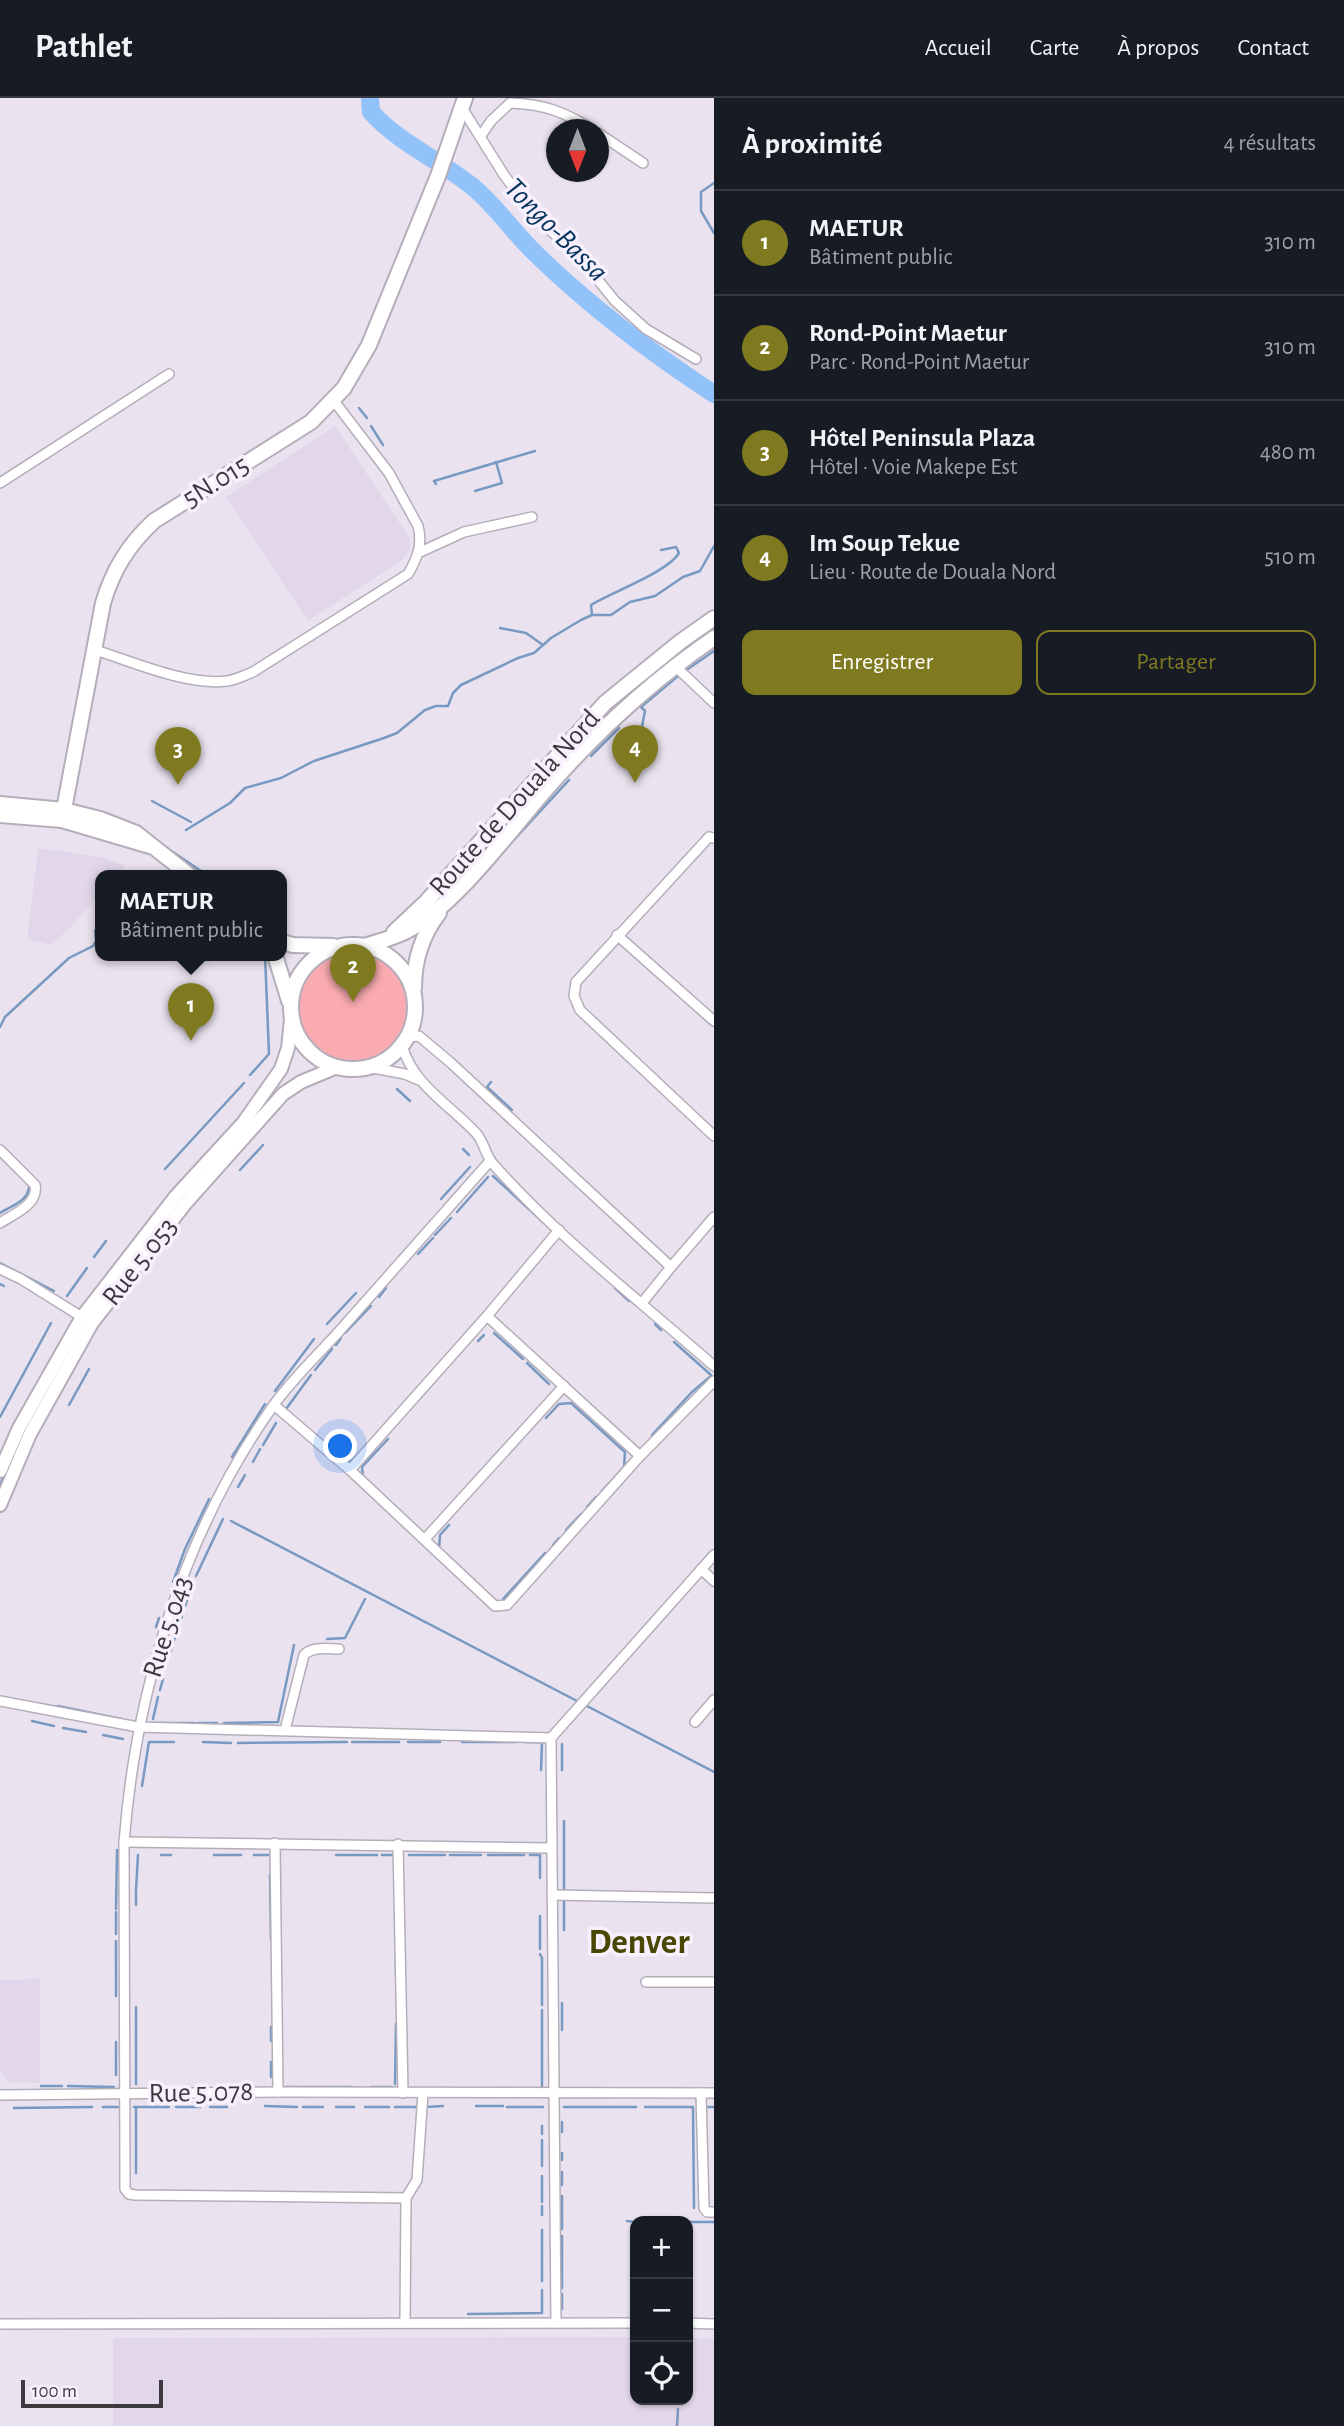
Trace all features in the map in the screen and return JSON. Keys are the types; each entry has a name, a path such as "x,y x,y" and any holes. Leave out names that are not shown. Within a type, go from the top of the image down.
{"main road":[{"name":"5N.015","path":"63,815 103,603 114,571 143,531 166,512 311,422 334,401 349,381 369,345 438,176 463,103"},
{"name":"Route de Douala Nord","path":"385,940 426,902 605,703 714,618"},
{"name":"Route de Douala Nord","path":"450,897 605,726 675,666 714,638"},
{"path":"0,804 63,815 133,842 151,846 182,870"},
{"path":"0,815 63,815"},
{"path":"287,943 307,946 364,946 385,940 420,923 450,897"},
{"path":"277,961 297,1035 307,1049 321,1060 337,1067 368,1067 387,1059 405,1041 413,1022 417,955 423,938 450,897"},
{"path":"291,1012 294,985 305,967 321,953 341,946"},
{"path":"364,946 382,952 397,962 408,977 414,994"},
{"name":"Rue 5.053","path":"0,1471 19,1428 87,1320 176,1196 243,1122 281,1069 291,1012"},
{"name":"Rue 5.053","path":"0,1505 30,1434 87,1320 185,1203 283,1094 301,1082 337,1067"}],"street":[{"path":"463,103 480,137 524,203 581,260 615,301 646,330 696,359"},
{"path":"480,137 491,121 510,103 526,103 569,114 576,119"},
{"path":"609,140 643,163"},
{"path":"0,483 169,374"},
{"path":"95,650 184,677 206,682 230,681 253,672 408,573 418,553 418,526 389,473 334,401"},
{"path":"418,553 464,532 532,517"},
{"path":"675,666 714,703"},
{"path":"714,838 709,836 617,935 576,982 574,996 580,1010 714,1136"},
{"path":"617,935 714,1021"},
{"path":"671,1267 451,1063 419,1036 405,1041 409,1063 421,1081 482,1140 490,1160 559,1230 714,1366"},
{"path":"368,1067 405,1074 421,1081"},
{"path":"0,1150 35,1185 37,1191 32,1202 0,1223"},
{"name":"Rue 5.043","path":"406,2198 129,2193 125,2189 124,1842 127,1804 138,1727 166,1629 198,1540 241,1457 274,1405 490,1160"},
{"path":"642,1303 714,1217"},
{"path":"350,1470 488,1316 559,1230"},
{"path":"0,1269 87,1320"},
{"path":"488,1316 640,1456"},
{"path":"274,1405 350,1470 495,1606 501,1607 507,1605 640,1456 714,1381"},
{"path":"425,1539 564,1386"},
{"path":"556,2323 551,1738 714,1555"},
{"path":"701,1569 714,1581"},
{"path":"285,1730 304,1655 308,1650 339,1649"},
{"path":"695,1722 714,1700"},
{"path":"0,1701 138,1727 551,1738"},
{"path":"124,1842 552,1848"},
{"path":"275,1843 278,2092"},
{"path":"398,1844 402,2093"},
{"path":"552,1895 714,1898"},
{"path":"646,1982 714,1982"},
{"name":"Rue 5.078","path":"0,2095 278,2092 714,2093"},
{"path":"405,2323 406,2198 418,2180 423,2093"},
{"path":"701,2093 704,2208 707,2212 714,2212"},
{"path":"0,2324 630,2323"},
{"path":"693,2323 714,2324"}],"shaded area":[{"path":"335,426 409,537 410,549 402,560 308,621 226,497"},
{"path":"38,848 102,857 125,866 121,870 95,870 95,900 51,945 27,939"},
{"path":"353,952 374,956 392,968 404,986 408,1007 404,1028 392,1046 374,1058 353,1062 332,1058 314,1046 302,1028 298,1007 302,986 314,968 332,956"},
{"path":"40,1979 40,2083 7,2082 0,2070 0,1980"},
{"path":"630,2337 630,2405 693,2405 693,2338 714,2339 714,2426 113,2426 113,2338"}],"waterway":[{"name":"Tongo-Bassa","path":"370,98 371,112 382,123 473,187 527,245 577,292 644,345 714,394"},
{"path":"714,183 701,192 701,211 714,233"},
{"path":"359,408 367,418"},
{"path":"371,426 383,445"},
{"path":"436,484 434,481 535,451"},
{"path":"475,491 502,483 496,462"},
{"path":"186,830 230,803 245,788 281,778 314,761 397,733 425,710 448,706 453,693 461,685 534,653 551,638 581,620 592,615 611,615 630,602 655,596 683,577 700,571 714,546"},
{"path":"592,615 591,605 664,567 679,553 676,547 661,550"},
{"path":"500,628 526,633 543,645"},
{"path":"685,671 714,651"},
{"path":"641,732 645,711 641,707 678,676"},
{"path":"591,756 619,728"},
{"path":"498,857 569,780"},
{"path":"152,801 191,822"},
{"path":"158,842 200,870"},
{"path":"0,1027 5,1017 69,958 95,943"},
{"path":"250,1075 269,1054 265,961"},
{"path":"491,1082 487,1087 512,1110"},
{"path":"165,1169 244,1083"},
{"path":"397,1089 410,1101"},
{"path":"240,1170 263,1145"},
{"path":"463,1149 469,1155"},
{"path":"0,1156 6,1162"},
{"path":"441,1199 470,1167"},
{"path":"493,1176 555,1233"},
{"path":"457,1212 488,1177"},
{"path":"0,1213 24,1198 29,1183"},
{"path":"435,1235 451,1218"},
{"path":"418,1254 433,1238"},
{"path":"94,1257 106,1241"},
{"path":"0,1263 54,1291"},
{"path":"67,1296 87,1268"},
{"path":"0,1284 4,1286"},
{"path":"379,1297 386,1288"},
{"path":"615,1288 629,1301"},
{"path":"327,1324 356,1293"},
{"path":"345,1333 371,1306"},
{"path":"0,1417 51,1323"},
{"path":"655,1324 661,1330"},
{"path":"494,1333 523,1359"},
{"path":"478,1341 484,1335"},
{"path":"336,1345 341,1338"},
{"path":"275,1391 314,1339"},
{"path":"674,1342 711,1375"},
{"path":"315,1370 332,1349"},
{"path":"527,1363 549,1384"},
{"path":"69,1405 89,1369"},
{"path":"286,1409 311,1375"},
{"path":"652,1435 692,1392 711,1376"},
{"path":"546,1418 559,1404 571,1403 625,1452 624,1467 601,1492"},
{"path":"232,1457 265,1404"},
{"path":"263,1445 276,1423"},
{"path":"363,1477 362,1467 388,1439"},
{"path":"253,1462 260,1449"},
{"path":"342,1460 353,1460 358,1455"},
{"path":"0,1485 4,1475"},
{"path":"238,1487 245,1475"},
{"path":"587,1507 596,1497"},
{"path":"173,1582 185,1549 209,1499"},
{"path":"566,1530 581,1514"},
{"path":"196,1576 223,1519"},
{"path":"231,1521 579,1702"},
{"path":"439,1549 440,1535 449,1525"},
{"path":"553,1545 559,1538"},
{"path":"503,1599 545,1553"},
{"path":"327,1639 345,1638 365,1599"},
{"path":"170,1653 187,1600"},
{"path":"156,1627 159,1618"},
{"path":"224,1723 278,1722 294,1645"},
{"path":"160,1690 163,1679"},
{"path":"153,1719 158,1697"},
{"path":"585,1705 714,1772"},
{"path":"58,1706 121,1719"},
{"path":"32,1721 54,1726"},
{"path":"154,1723 195,1723"},
{"path":"198,1723 217,1723"},
{"path":"63,1728 86,1732"},
{"path":"103,1735 123,1739"},
{"path":"142,1786 149,1742 174,1742"},
{"path":"203,1742 231,1743"},
{"path":"238,1743 347,1742"},
{"path":"352,1742 399,1742"},
{"path":"408,1742 440,1742"},
{"path":"462,1742 516,1742"},
{"path":"525,1742 542,1742 541,1770"},
{"path":"562,1744 562,1770"},
{"path":"564,1821 564,1890"},
{"path":"116,1909 117,1850"},
{"path":"136,1890 138,1855"},
{"path":"161,1855 171,1855"},
{"path":"214,1855 241,1855"},
{"path":"254,1855 271,1855 271,1868"},
{"path":"336,1855 377,1855"},
{"path":"382,1855 395,1855"},
{"path":"409,1855 445,1855"},
{"path":"450,1855 481,1855"},
{"path":"488,1855 524,1855"},
{"path":"530,1855 540,1855 540,1878"},
{"path":"270,1875 271,1940"},
{"path":"136,1892 136,1905"},
{"path":"564,1900 564,1930"},
{"path":"116,1912 116,1934"},
{"path":"540,1916 540,1949"},
{"path":"116,1941 116,1996"},
{"path":"396,1952 396,1974"},
{"path":"540,1954 542,2005"},
{"path":"562,2003 562,2030"},
{"path":"136,2007 136,2084"},
{"path":"542,2010 542,2087"},
{"path":"395,2084 396,2024"},
{"path":"271,2027 271,2041"},
{"path":"116,2042 116,2075"},
{"path":"271,2062 271,2077"},
{"path":"41,2086 62,2086"},
{"path":"68,2086 114,2087"},
{"path":"233,2086 250,2086"},
{"path":"215,2087 224,2087"},
{"path":"285,2087 352,2087"},
{"path":"371,2087 392,2087"},
{"path":"265,2106 297,2107"},
{"path":"426,2107 443,2106"},
{"path":"476,2106 503,2106"},
{"path":"14,2108 92,2107"},
{"path":"103,2107 118,2107"},
{"path":"134,2107 169,2107"},
{"path":"176,2107 200,2107"},
{"path":"210,2107 227,2107"},
{"path":"303,2107 323,2107"},
{"path":"336,2107 354,2107"},
{"path":"365,2107 389,2107"},
{"path":"395,2107 419,2107"},
{"path":"507,2107 543,2107"},
{"path":"564,2107 636,2107"},
{"path":"645,2107 693,2107 694,2208"},
{"path":"708,2107 714,2107"},
{"path":"136,2109 136,2173"},
{"path":"562,2122 562,2132"},
{"path":"542,2126 542,2134"},
{"path":"542,2140 542,2166"},
{"path":"562,2153 562,2160"},
{"path":"562,2172 562,2185"},
{"path":"542,2176 542,2202"},
{"path":"562,2196 562,2229"},
{"path":"542,2206 542,2215"},
{"path":"693,2222 714,2222"},
{"path":"542,2230 542,2281"},
{"path":"562,2236 562,2288"},
{"path":"468,2314 542,2313 542,2290"},
{"path":"562,2294 562,2309"},
{"path":"677,2426 678,2409"}],"place":[{"name":"Im Soup Tekue","path":"635,783"},
{"name":"Hôtel Peninsula Plaza","path":"178,785"},
{"name":"Rond-Point Maetur","path":"353,1002"},
{"name":"MAETUR","path":"191,1041"}],"district":[{"name":"Denver","path":"639,1942"}]}
